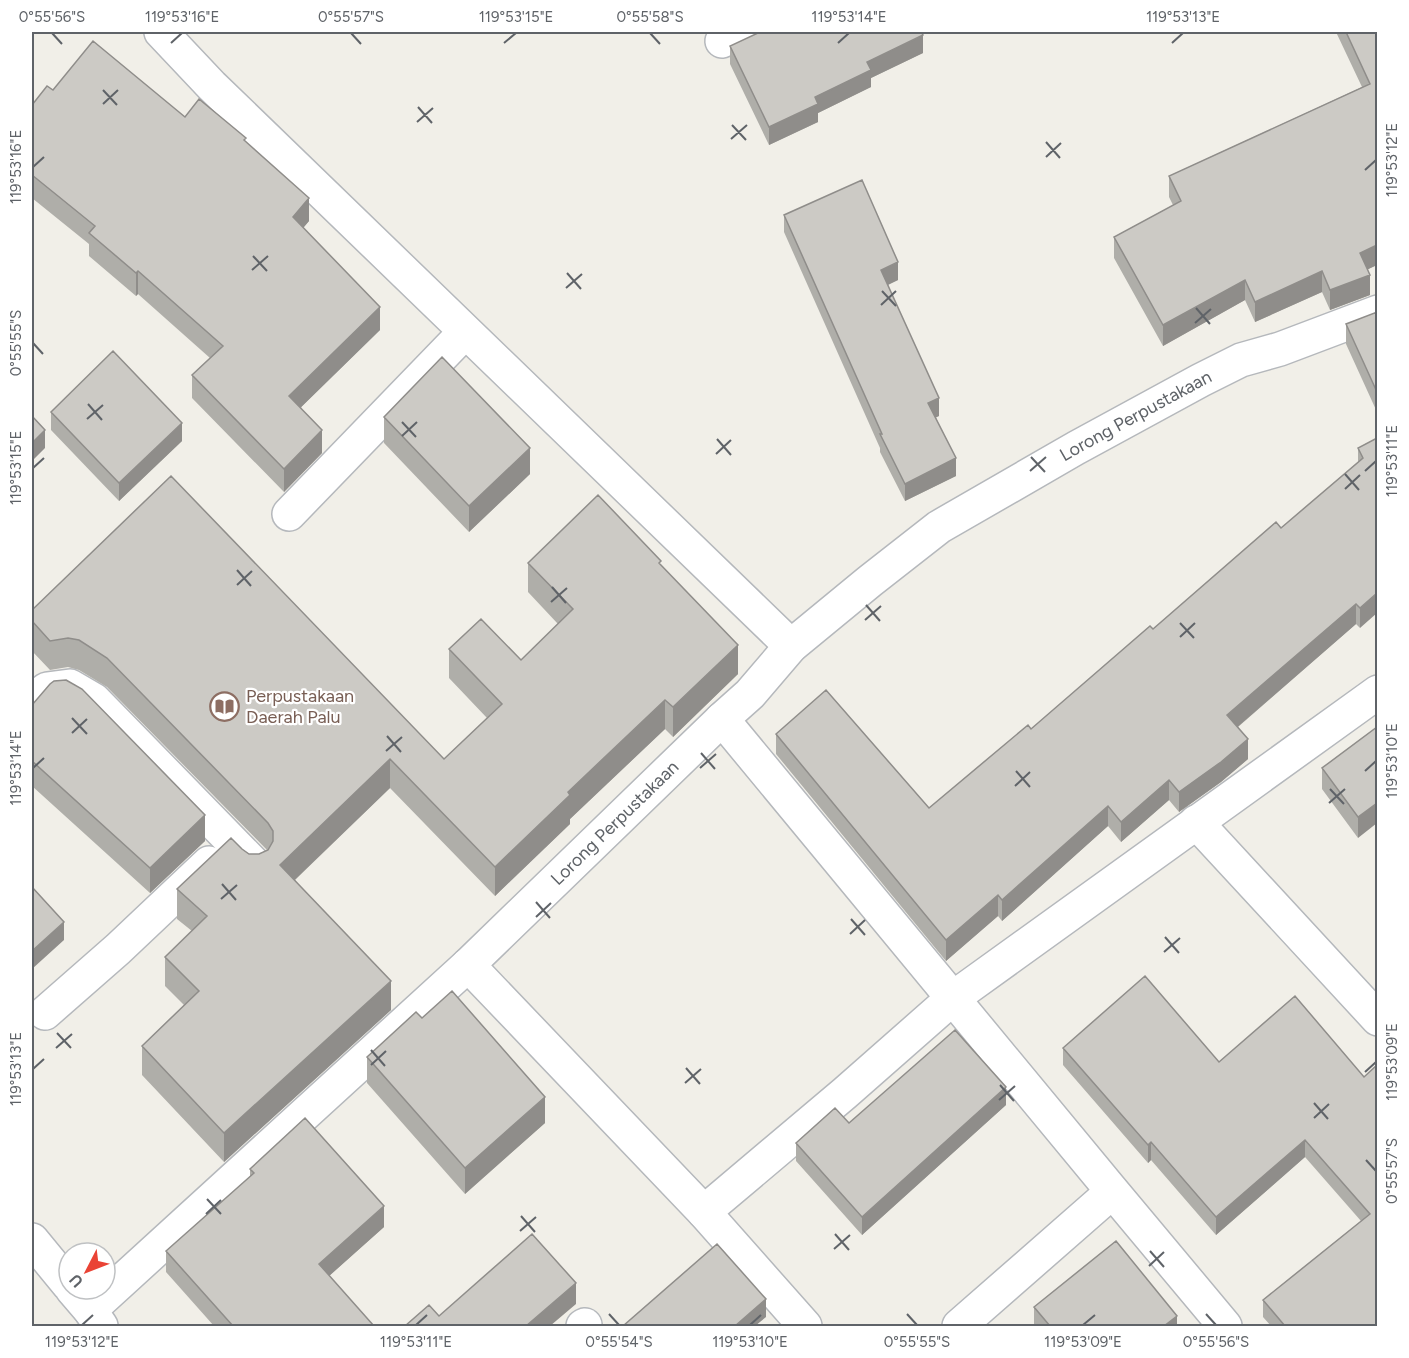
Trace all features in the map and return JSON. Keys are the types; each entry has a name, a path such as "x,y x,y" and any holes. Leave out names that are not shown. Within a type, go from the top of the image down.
{"street":[{"path":"161,32 212,86 791,646"},
{"name":"Lorong Perpustakaan","path":"88,1309 468,965 750,694 791,646 939,527 1066,454 1241,360 1280,349 1377,312"},
{"path":"289,514 465,332"},
{"path":"32,700 47,689 70,686 94,700 255,865"},
{"path":"704,1212 845,1094 953,998 1377,692"},
{"path":"722,719 1225,1326"},
{"path":"1196,822 1377,1019"},
{"path":"45,1013 118,949 232,841"},
{"path":"468,965 704,1212 806,1326"},
{"path":"959,1326 1112,1192"},
{"path":"32,1240 57,1270"}],"building":[{"path":"760,32 921,32 923,35 867,62 871,70 815,97 818,104 769,127 730,46"},
{"path":"1346,32 1377,32 1377,245 1360,253 1370,275 1330,290 1322,271 1255,302 1245,280 1163,325 1114,237 1181,201 1169,176 1370,84"},
{"path":"93,41 185,117 199,99 246,138 244,140 309,198 293,217 380,307 289,396 322,430 284,469 192,375 223,346 138,271 136,273 89,233 95,226 32,175 32,105 47,86 53,90"},
{"path":"862,180 898,262 881,270 939,398 928,403 956,458 905,484 880,434 882,434 784,215"},
{"path":"1377,312 1377,392 1346,324"},
{"path":"113,351 182,423 119,483 51,412"},
{"path":"442,357 530,448 469,506 384,417"},
{"path":"32,416 45,430 32,443"},
{"path":"1377,438 1377,593 1360,608 1356,604 1227,715 1248,739 1221,762 1179,792 1169,780 1121,822 1108,806 1002,900 998,895 946,940 776,734 826,690 929,808 1028,725 1031,729 1150,626 1153,629 1276,522 1281,528 1363,458 1358,448"},
{"path":"171,476 444,759 502,704 449,649 481,619 521,660 573,609 528,563 598,495 661,561 659,563 738,645 673,707 665,700 568,792 570,795 495,867 390,759 280,865 391,981 224,1133 142,1046 199,991 165,957 207,916 177,889 231,838 249,854 259,854 268,850 273,841 273,831 268,823 107,658 79,640 68,638 50,641 32,621 32,610"},
{"path":"66,680 82,689 205,815 150,868 32,761 32,705 54,681"},
{"path":"1377,727 1377,803 1358,817 1322,768"},
{"path":"32,887 64,922 32,951"},
{"path":"1145,976 1219,1062 1295,996 1364,1077 1377,1065 1377,1326 1285,1326 1263,1300 1370,1214 1305,1140 1216,1217 1151,1142 1148,1145 1063,1048"},
{"path":"452,991 545,1097 465,1168 367,1057 416,1012 422,1018"},
{"path":"955,1030 1006,1087 862,1217 796,1143 835,1108 849,1123"},
{"path":"305,1118 384,1206 319,1264 374,1326 233,1326 166,1251 254,1173 250,1169"},
{"path":"532,1234 576,1283 526,1326 405,1326 429,1305 439,1316"},
{"path":"1116,1241 1177,1316 1164,1326 1050,1326 1034,1307"},
{"path":"717,1244 766,1299 735,1326 623,1326"}],"place":[{"name":"Perpustakaan Daerah Palu","path":"225,706"}]}
